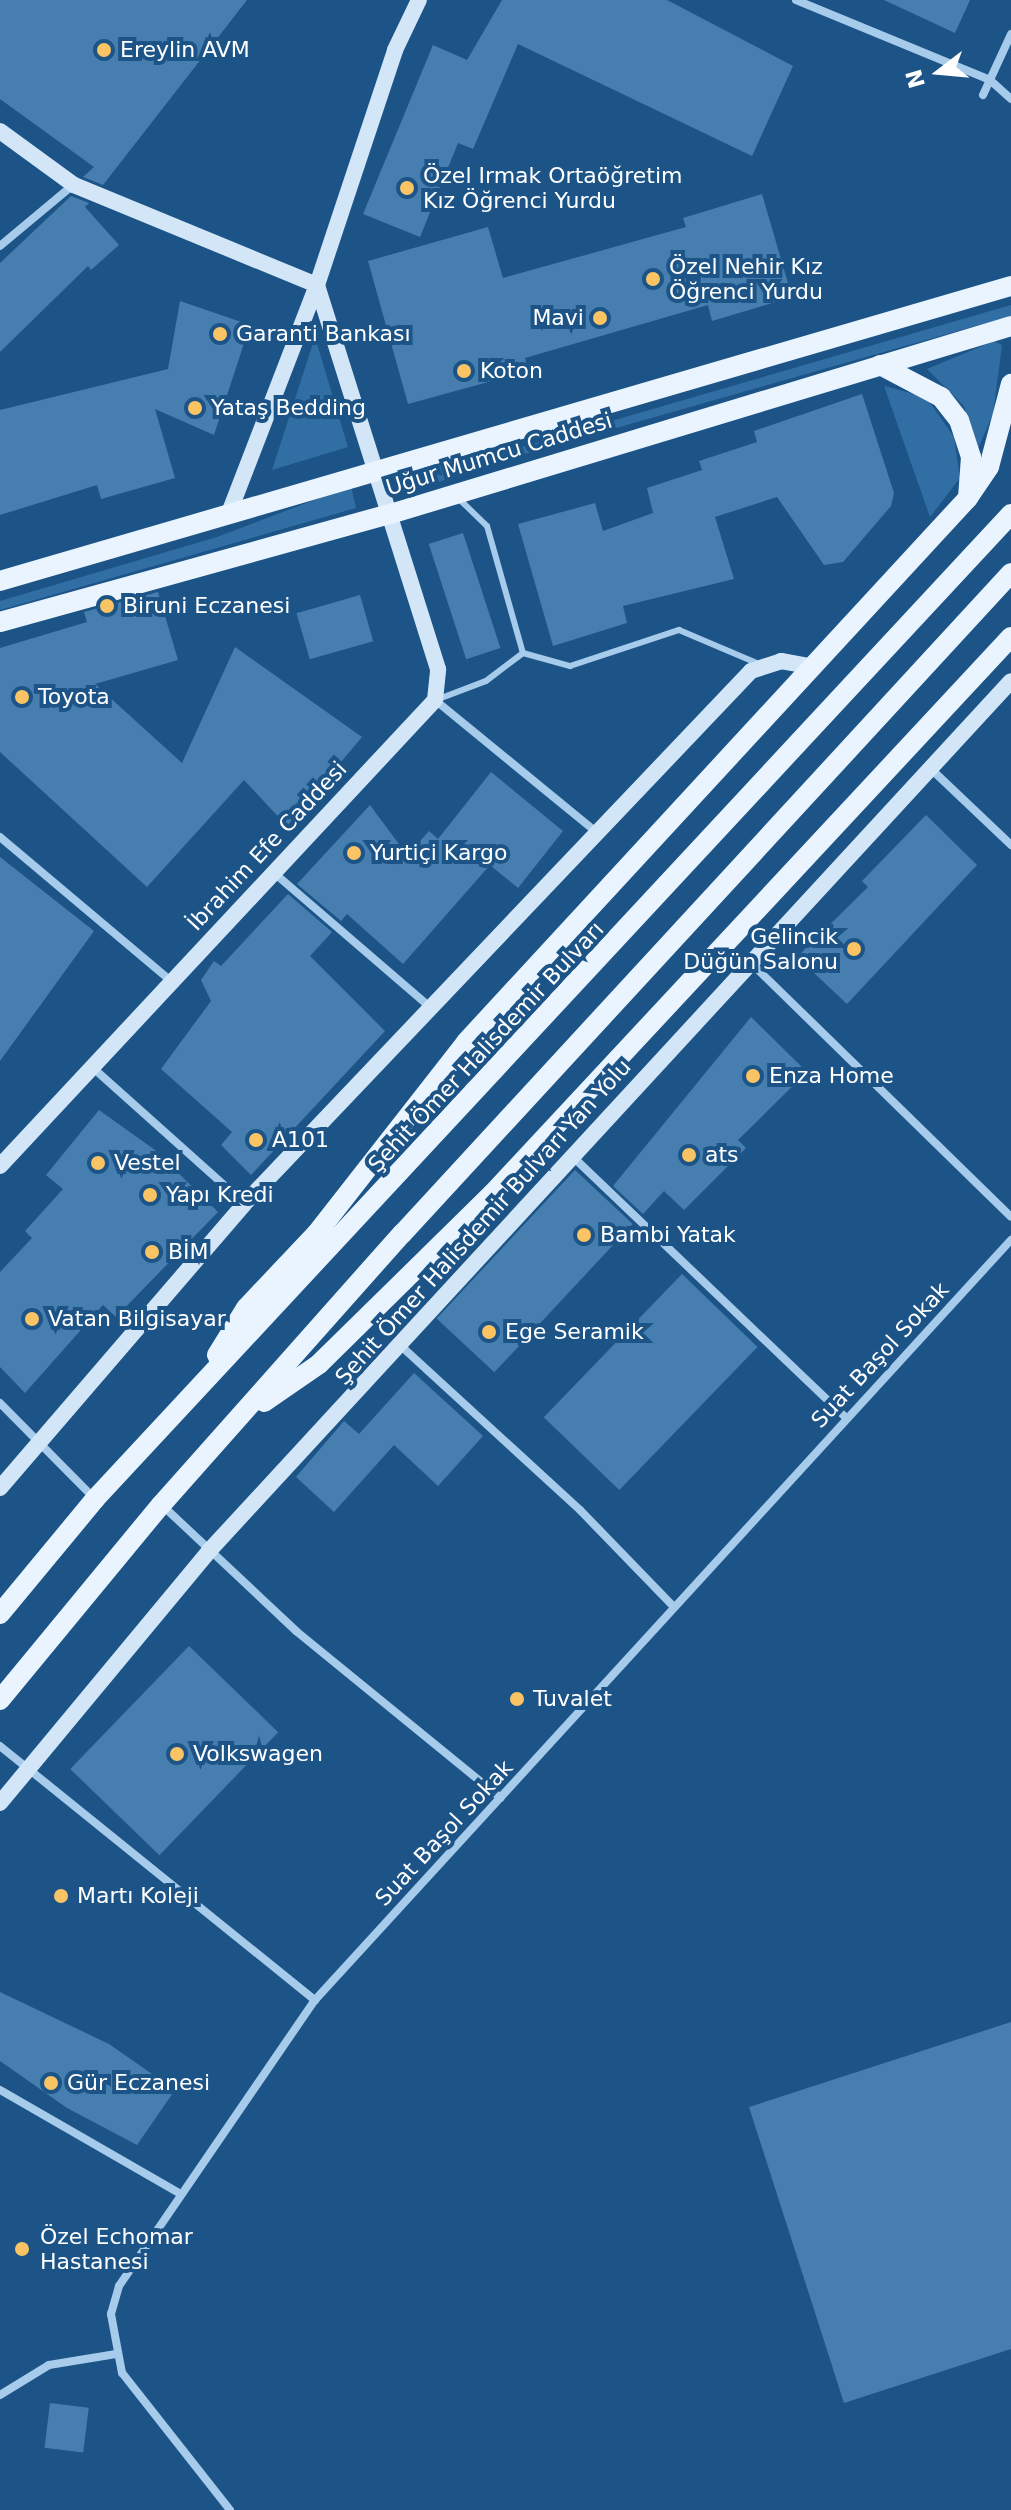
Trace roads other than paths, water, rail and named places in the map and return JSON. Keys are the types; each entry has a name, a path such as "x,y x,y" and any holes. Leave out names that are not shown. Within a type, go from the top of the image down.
{"main road":[{"name":"Uğur Mumcu Caddesi","path":"0,581 374,469 1011,286"},
{"name":"Uğur Mumcu Caddesi","path":"0,622 387,515 1011,326"},
{"path":"880,365 941,397 959,420 971,457 968,498"},
{"path":"989,467 1011,384"},
{"path":"193,1393 246,1308 317,1233 466,1042 968,498 989,467 1011,450"},
{"name":"Şehit Ömer Halisdemir Bulvarı","path":"0,1614 95,1499 502,1067 955,568 1011,514"},
{"path":"0,1700 161,1505 234,1423 1011,573"},
{"path":"234,1423 319,1364 493,1193 1011,637"}],"street":[{"path":"229,513 317,285 395,50 419,0"},
{"path":"796,0 990,80 1011,99"},
{"path":"983,95 1011,34"},
{"path":"0,131 74,185 317,285"},
{"path":"0,246 74,185"},
{"path":"317,285 438,669 435,700 596,832"},
{"path":"0,1488 37,1439 244,1204 759,664 810,666"},
{"name":"Şehit Ömer Halisdemir Bulvarı Yan Yolu","path":"0,1803 26,1765 209,1551 1011,681"},
{"name":"İbrahim Efe Caddesi","path":"0,1166 170,980 435,700"},
{"path":"929,767 1011,845"},
{"path":"0,837 170,980"},
{"path":"273,872 430,1007"},
{"path":"751,963 1011,1217"},
{"path":"92,1067 244,1204"},
{"path":"571,1155 846,1418"},
{"name":"Suat Başol Sokak","path":"230,2510 122,2373 116,2354 111,2314 119,2286 179,2193 315,2000 1011,1240"},
{"path":"401,1346 580,1510 674,1607"},
{"path":"0,1403 95,1499"},
{"path":"161,1505 296,1631 501,1798"},
{"path":"0,1746 315,2000"},
{"path":"0,2090 179,2193"},
{"path":"0,2395 49,2365 116,2354"}],"lane":[{"path":"453,493 487,526 523,653"},
{"path":"523,653 570,666 679,630 759,664"},
{"path":"435,700 486,681 523,653"}],"place":[{"name":"Ereylin AVM","path":"104,50"},
{"name":"Özel Irmak Ortaöğretim Kız Öğrenci Yurdu","path":"407,188"},
{"name":"Özel Nehir Kız Öğrenci Yurdu","path":"653,279"},
{"name":"Mavi","path":"600,318"},
{"name":"Garanti Bankası","path":"220,334"},
{"name":"Koton","path":"464,371"},
{"name":"Yataş Bedding","path":"195,408"},
{"name":"Biruni Eczanesi","path":"107,606"},
{"name":"Toyota","path":"22,697"},
{"name":"Yurtiçi Kargo","path":"354,853"},
{"name":"Gelincik Düğün Salonu","path":"854,949"},
{"name":"Enza Home","path":"753,1076"},
{"name":"A101","path":"256,1140"},
{"name":"ats","path":"689,1155"},
{"name":"Vestel","path":"98,1163"},
{"name":"Yapı Kredi","path":"150,1195"},
{"name":"Bambi Yatak","path":"584,1235"},
{"name":"BİM","path":"152,1252"},
{"name":"Vatan Bilgisayar","path":"32,1319"},
{"name":"Ege Seramik","path":"489,1332"},
{"name":"Tuvalet","path":"517,1699"},
{"name":"Volkswagen","path":"177,1754"},
{"name":"Martı Koleji","path":"61,1896"},
{"name":"Gür Eczanesi","path":"51,2083"},
{"name":"Özel Echomar Hastanesi","path":"22,2249"}]}
